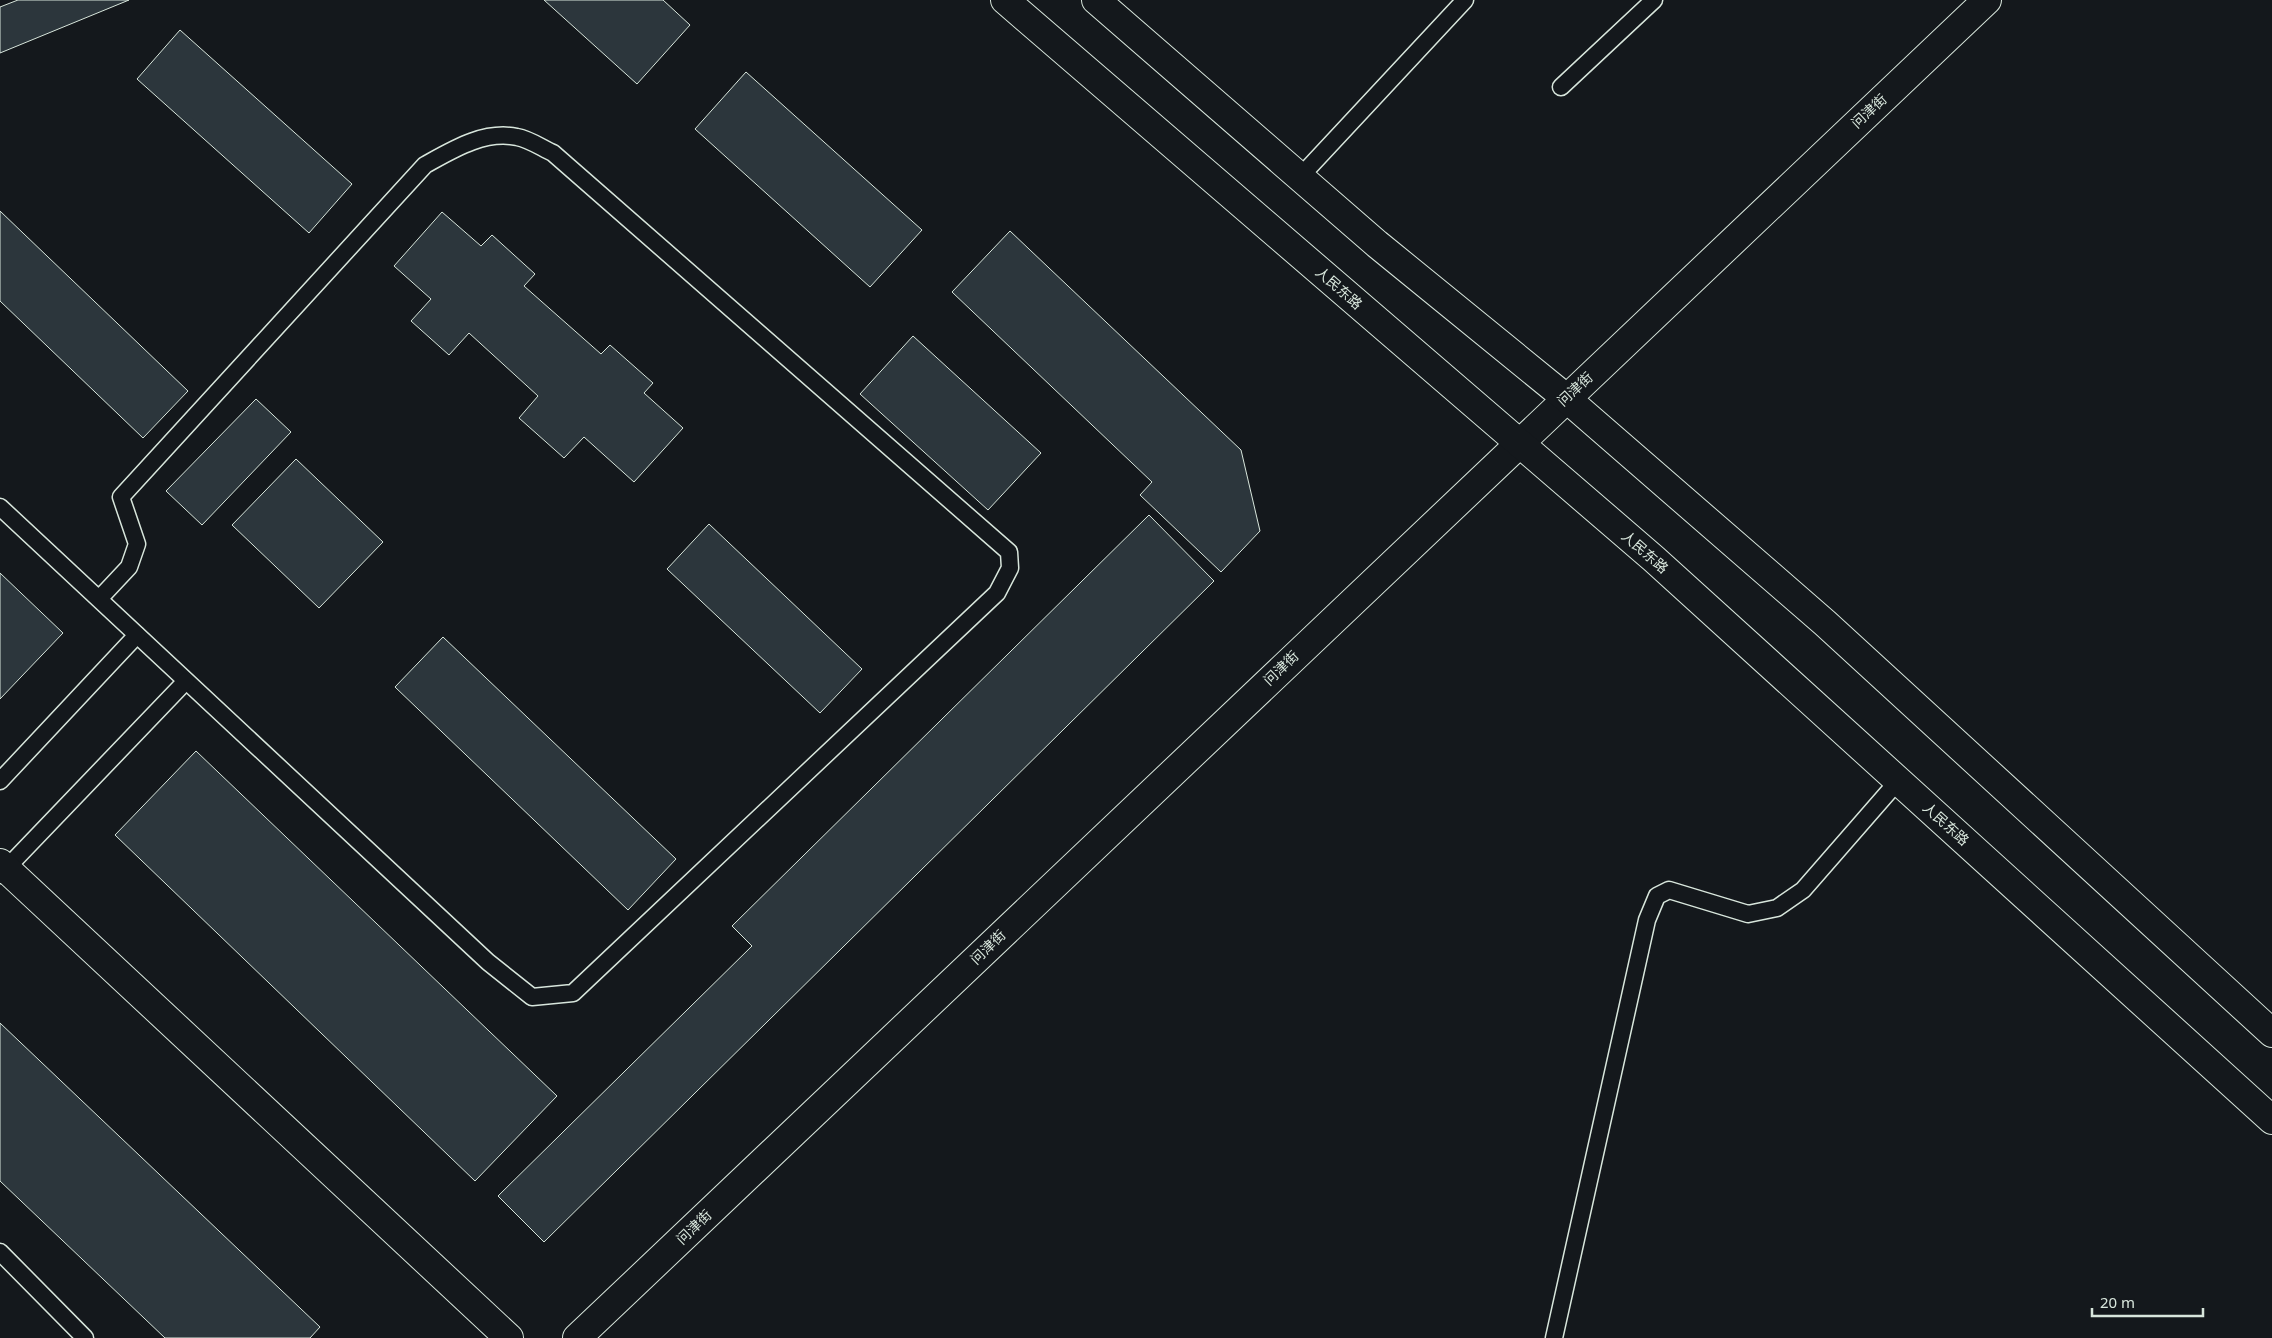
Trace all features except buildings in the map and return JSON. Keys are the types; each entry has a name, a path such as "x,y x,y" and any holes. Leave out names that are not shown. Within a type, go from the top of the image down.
{"main road":[{"name":"人民东路","path":"1005,0 1654,559 2272,1120"},
{"path":"1096,0 1377,244 1566,398 1825,623 2272,1032"},
{"name":"问津街","path":"577,1338 1987,0"},
{"path":"2,869 509,1338"}],"lane":[{"path":"1300,177 1465,0"},
{"path":"1561,87 1654,0"},
{"path":"0,507 488,962 532,997 573,994 997,593 1010,568 1009,552 553,153 518,137 494,135 457,147 425,165 122,497 137,544 130,567 100,599"},
{"path":"0,781 137,634"},
{"path":"2,869 186,681"},
{"path":"1554,1338 1648,920 1657,896 1670,890 1748,914 1778,908 1803,890 1898,781"},
{"path":"0,1252 85,1338"}]}
